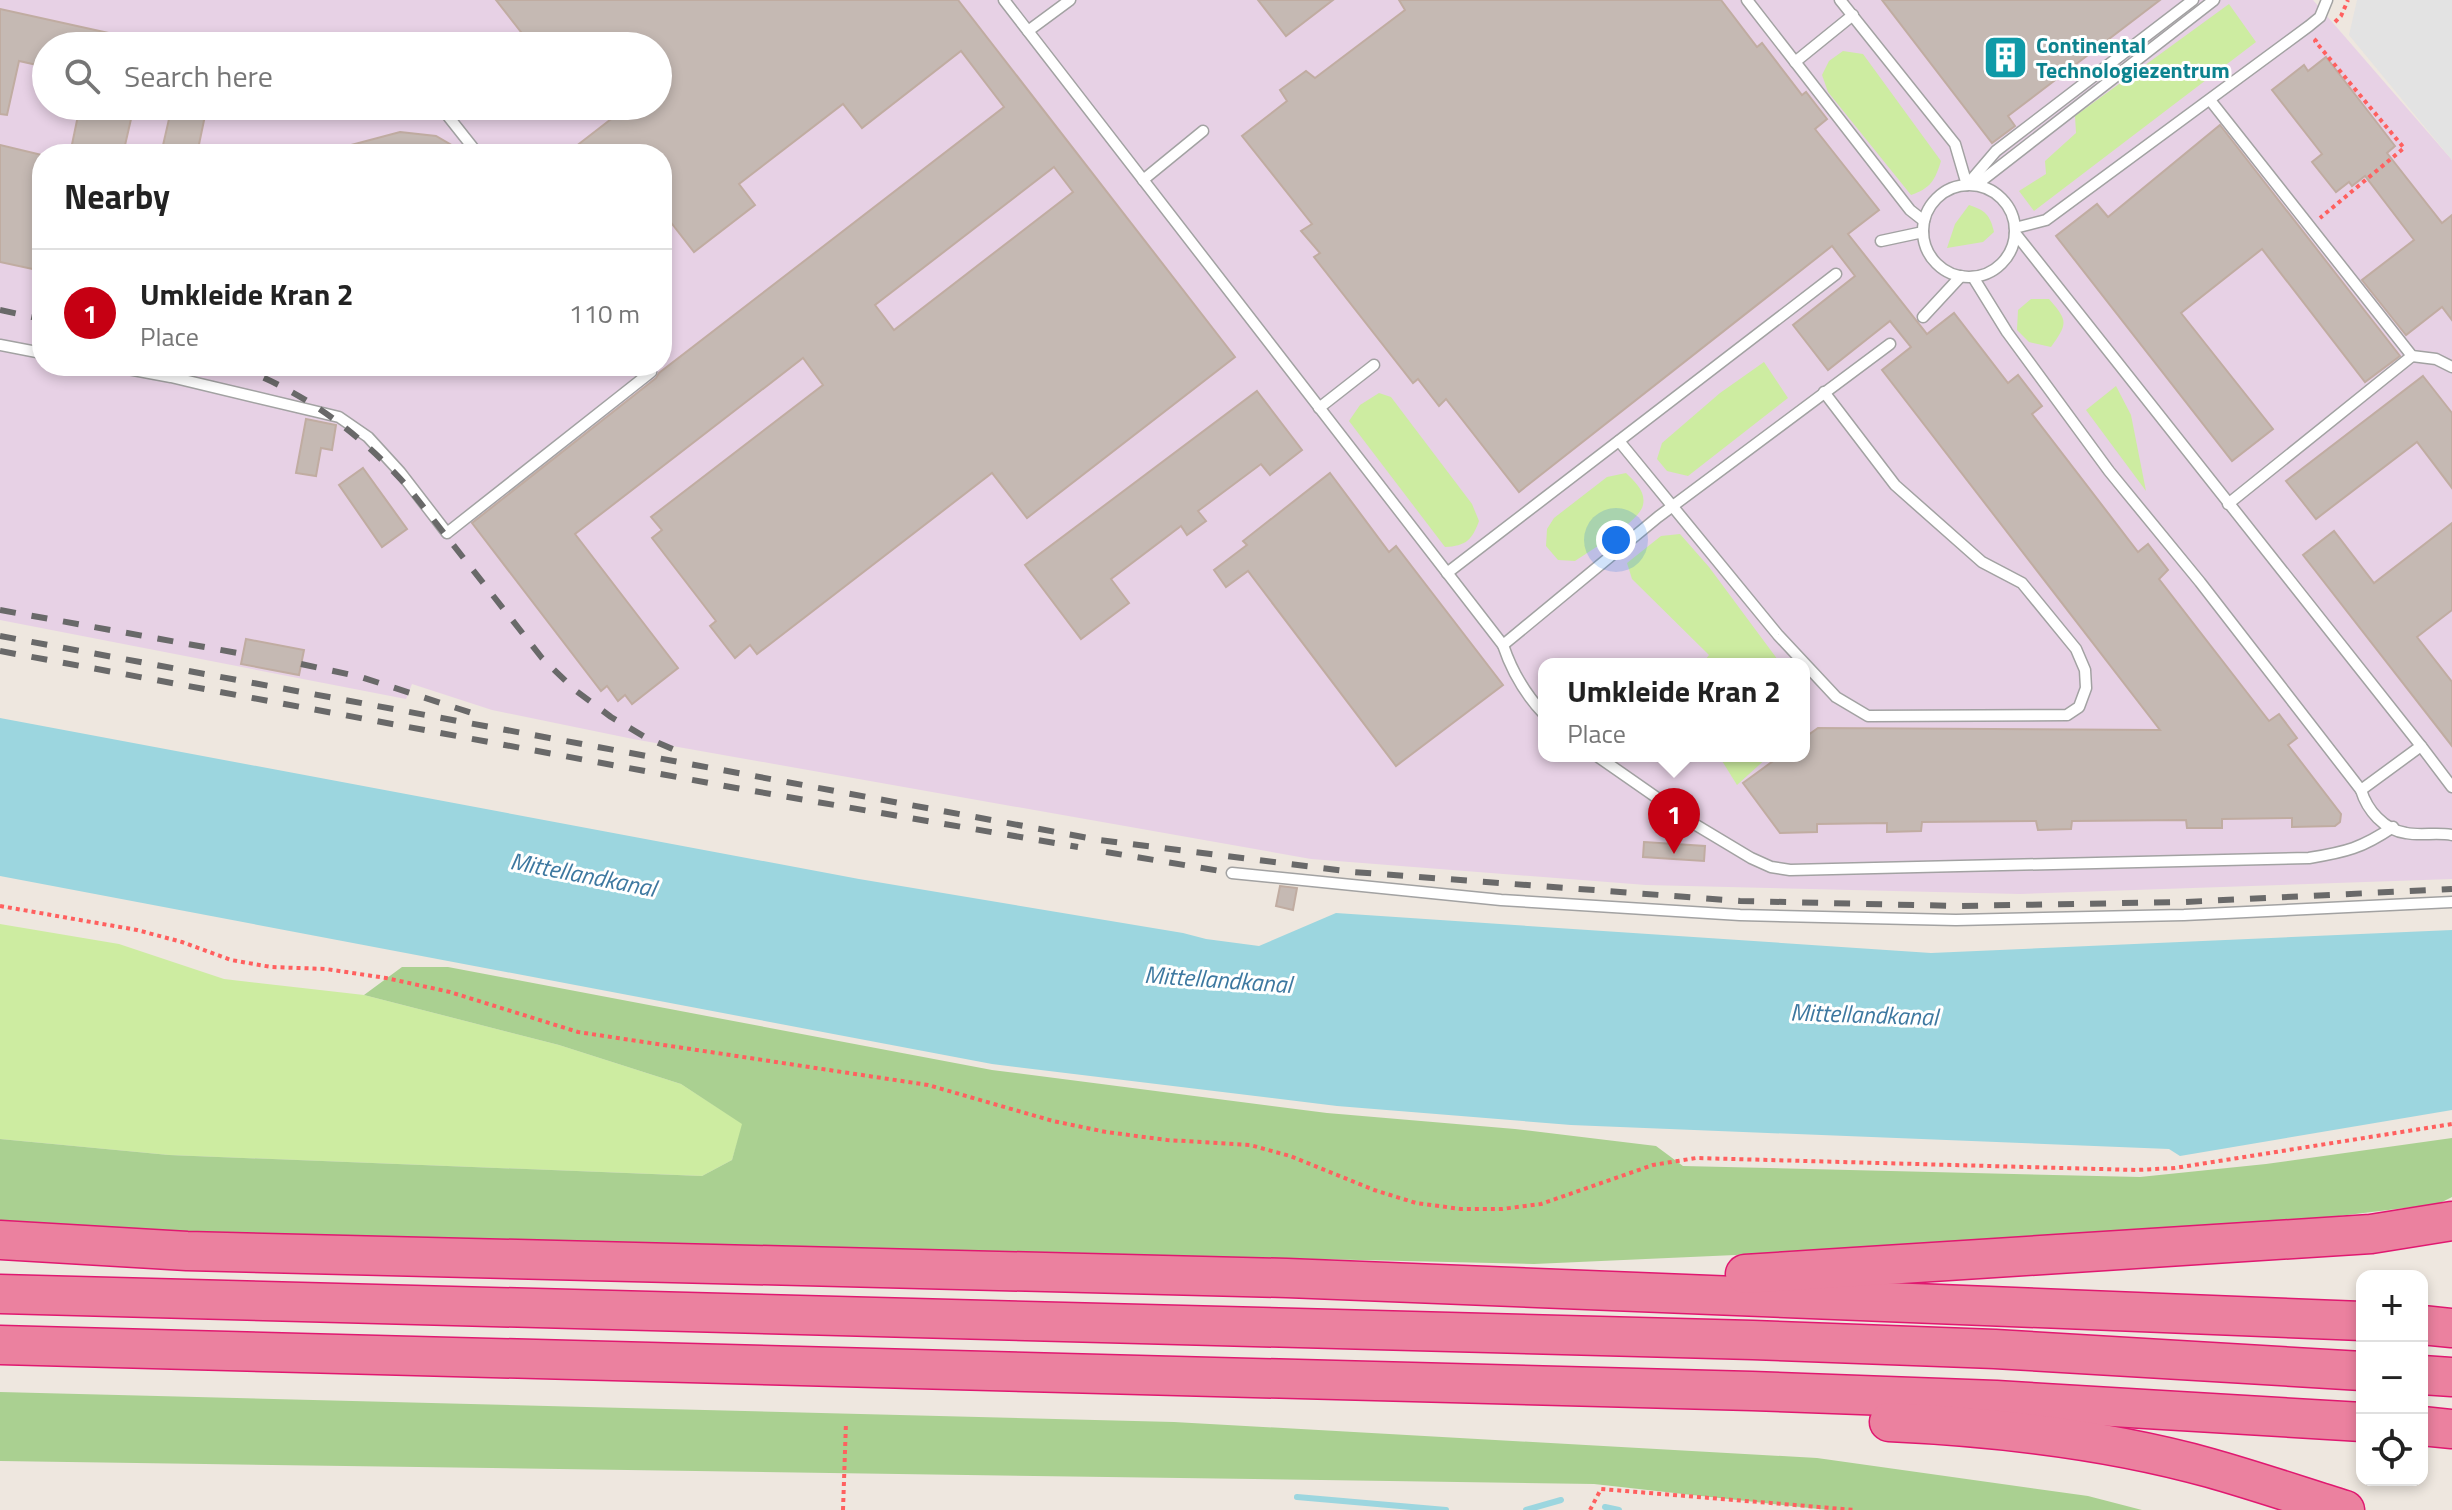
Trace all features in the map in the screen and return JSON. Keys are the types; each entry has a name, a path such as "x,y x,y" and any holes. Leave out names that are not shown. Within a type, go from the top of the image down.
{"highway":[{"path":"1287,1278 1773,1273 2371,1234 2452,1221"},
{"path":"0,1240 187,1251 1287,1278 2356,1321"},
{"path":"0,1256 187,1251"},
{"path":"0,1294 1753,1340 1995,1349 2356,1371"},
{"path":"2428,1326 2452,1328"},
{"path":"0,1345 1304,1378 1996,1400 2356,1422"},
{"path":"2428,1375 2452,1377"},
{"path":"1304,1378 1501,1403 1950,1425 2081,1440 2208,1467 2345,1510"},
{"path":"2428,1427 2452,1429"}],"lane":[{"path":"1004,0 1503,645 1511,668 1527,696 1538,708"},
{"path":"1028,31 1070,0"},
{"path":"1747,0 1923,227"},
{"path":"1840,0 1955,144 1971,185"},
{"path":"1971,185 1996,151 2193,0"},
{"path":"1971,185 1994,192 2005,202 2012,213 2015,230 2009,254 1998,267 1973,277 1952,274 1934,261 1925,244 1923,227 1928,209 1944,192 1971,185 2214,0"},
{"path":"2015,230 2046,220 2210,100 2320,17 2327,0"},
{"path":"1795,62 1853,15"},
{"path":"2210,100 2412,356 2436,359 2452,367"},
{"path":"451,120 470,144"},
{"path":"1143,180 1203,131"},
{"path":"1881,241 1923,227"},
{"path":"2015,230 2452,787"},
{"path":"1447,573 1836,274"},
{"path":"1923,317 1961,276"},
{"path":"1973,277 2007,332 2109,471 2200,582 2361,790 2364,802 2380,821 2404,833 2452,835"},
{"path":"1503,645 1671,507 1890,344"},
{"path":"0,345 32,351"},
{"path":"2228,504 2412,356"},
{"path":"1319,408 1374,365"},
{"path":"165,376 339,417 368,437 400,472 447,533 646,376"},
{"path":"1810,669 1836,697 1868,716 2067,715 2079,707 2086,688 2085,670 2076,649 2022,583 1982,562 1895,485 1824,392"},
{"path":"1619,441 1800,658"},
{"path":"2361,790 2421,746"},
{"path":"1606,762 1696,825 1751,858 1771,867 1790,870 2309,858 2348,852 2393,827"},
{"path":"1232,873 1501,900 1740,915 1956,920 2184,915 2452,902"}],"path":[{"path":"2331,26 2341,16 2348,0"},
{"path":"2311,226 2404,148 2315,41 2321,35"},
{"path":"0,906 137,930 231,960 386,978 450,992 578,1032 928,1085 1053,1121 1106,1132 1167,1140 1250,1145 1290,1156 1402,1199 1461,1209 1502,1209 1541,1204 1653,1165 1696,1158 2136,1170 2175,1168 2452,1124"},
{"path":"843,1510 846,1422"},
{"path":"1590,1510 1601,1489 1855,1510"}],"shaded area":[{"path":"0,0 2313,0 2452,160 2452,879 2020,894 1646,885 1311,859 633,739 492,710 412,684 406,699 0,620"},
{"path":"2357,0 2452,0 2452,160 2349,35"}],"green space":[{"path":"2229,4 2256,42 2034,211 2019,191 2046,174 2045,161 2076,133 2075,116"},
{"path":"1843,51 1863,54 1941,161 1928,186 1911,195 1828,92 1822,75 1829,61"},
{"path":"1969,205 1986,214 1994,232 1983,242 1947,248 1955,224"},
{"path":"2031,299 2049,299 2060,312 2063,327 2051,347 2029,342 2017,330 2018,310"},
{"path":"1764,362 1788,398 1688,476 1667,471 1657,459 1662,443 1720,393"},
{"path":"2116,386 2131,415 2146,491 2086,410"},
{"path":"1379,393 1391,397 1472,504 1479,521 1474,533 1463,543 1445,547 1349,421 1360,405"},
{"path":"1626,473 1643,495 1640,512 1614,535 1575,561 1558,560 1546,546 1547,529 1554,518 1607,477"},
{"path":"1680,534 1709,567 1777,658 1707,658 1709,655 1632,579 1627,563 1661,536"},
{"path":"1723,762 1762,762 1737,785"},
{"path":"0,924 119,944 224,979 364,995 559,1045 681,1084 743,1124 732,1160 702,1176 169,1155 0,1139"},
{"path":"402,967 448,967 992,1070 1327,1113 1515,1129 1656,1146 1683,1166 2140,1177 2266,1164 2452,1138 2452,1197 2438,1204 2314,1219 1937,1246 1534,1264 0,1229 0,1139 169,1155 702,1176 732,1160 742,1124 681,1084 559,1045 364,995"},
{"path":"0,1392 1174,1422 1817,1458 2088,1496 2142,1510 1828,1510 1594,1484 0,1461"}],"water":[{"name":"Mittellandkanal","path":"0,718 859,879 1259,946 1336,913 1931,953 2452,930 2452,1110 2180,1156 2169,1149 1571,1125 1337,1106 992,1064 0,876"}],"building":[{"path":"496,0 958,0 1235,357 1027,518 992,473 757,654 750,645 735,658 710,626 716,621 652,538 662,530 651,517 823,385 803,358 575,534 678,668 632,704 625,695 618,701 607,686 601,691 472,523 657,376 672,376 672,363 1004,107 961,51 862,128 843,104 739,184 755,205 694,252 672,224 672,144 579,144 610,120 672,120 672,32 521,32","holes":["1054,167 1073,192 894,330 875,305"]},
{"path":"1258,0 1333,0 1286,36"},
{"path":"1399,0 1721,0 1757,47 1762,43 1802,95 1806,92 1827,119 1815,129 1879,210 1848,234 1927,334 1954,313 2008,383 2018,375 2042,406 2032,414 2138,552 2148,544 2168,570 2159,579 2269,721 2279,714 2297,738 2288,745 2341,814 2340,822 2335,826 2292,827 2292,818 2222,819 2222,828 2187,828 2186,820 2072,821 2071,829 2038,830 2036,821 1922,822 1921,831 1887,832 1887,823 1817,824 1817,832 1780,833 1743,783 1772,762 1810,762 1810,734 1818,728 2160,730 1882,370 1911,347 1890,321 1828,370 1793,325 1855,276 1832,246 1519,492 1446,399 1439,406 1418,379 1413,383 1314,257 1320,253 1301,231 1312,224 1242,136 1287,101 1280,90 1306,71 1315,78 1405,10"},
{"name":"Continental Technologiezentrum","path":"1882,0 2160,0 2008,116 2015,126 1992,143"},
{"path":"0,9 104,32 32,32 32,64 19,61 7,115 0,114"},
{"path":"2326,57 2395,146 2387,153 2442,223 2452,215 2452,320 2442,307 2406,335 2362,280 2414,240 2365,176 2352,186 2349,182 2336,192 2312,162 2322,154 2272,90 2304,65 2308,71"},
{"path":"77,120 131,120 125,144 72,144"},
{"path":"169,120 204,120 199,144 163,144"},
{"path":"2220,125 2400,356 2365,382 2262,249 2181,313 2273,429 2232,461 2056,236 2097,204 2108,217"},
{"path":"400,132 436,136 450,144 355,144"},
{"path":"0,145 32,153 32,269 0,262"},
{"path":"2423,376 2452,413 2452,488 2417,442 2316,519 2286,481"},
{"path":"1257,391 1302,450 1270,475 1261,464 1198,511 1206,521 1187,535 1181,526 1111,579 1129,603 1081,639 1025,565"},
{"path":"306,419 336,425 332,450 321,448 316,476 296,473"},
{"path":"363,468 407,529 382,547 339,485"},
{"path":"1330,473 1389,552 1396,546 1503,685 1396,766 1248,571 1226,587 1214,570 1247,545 1243,541"},
{"path":"2452,523 2452,610 2417,637 2452,682 2452,746 2303,555 2334,531 2374,583"},
{"path":"246,639 304,650 299,675 241,664"},
{"path":"1644,842 1705,846 1704,861 1643,857"},
{"path":"1280,886 1297,888 1293,910 1276,906"}],"waterway":[{"path":"1297,1497 1446,1510"},
{"path":"1526,1510 1561,1500"},
{"path":"1605,1507 1619,1510"}],"railway":[{"path":"0,310 32,317"},
{"path":"259,376 328,415 389,467 542,658 575,690 645,737 686,755"},
{"path":"0,610 243,654"},
{"path":"0,636 1099,840 1353,872 1740,901 1958,906 2184,902 2452,889"},
{"path":"0,651 736,788 1078,847"},
{"path":"301,664 361,677 481,716"},
{"path":"1106,852 1232,873"}],"place":[{"name":"Continental Technologiezentrum","path":"2005,58"},
{"name":"Umkleide Kran 2","path":"1674,854"}]}
